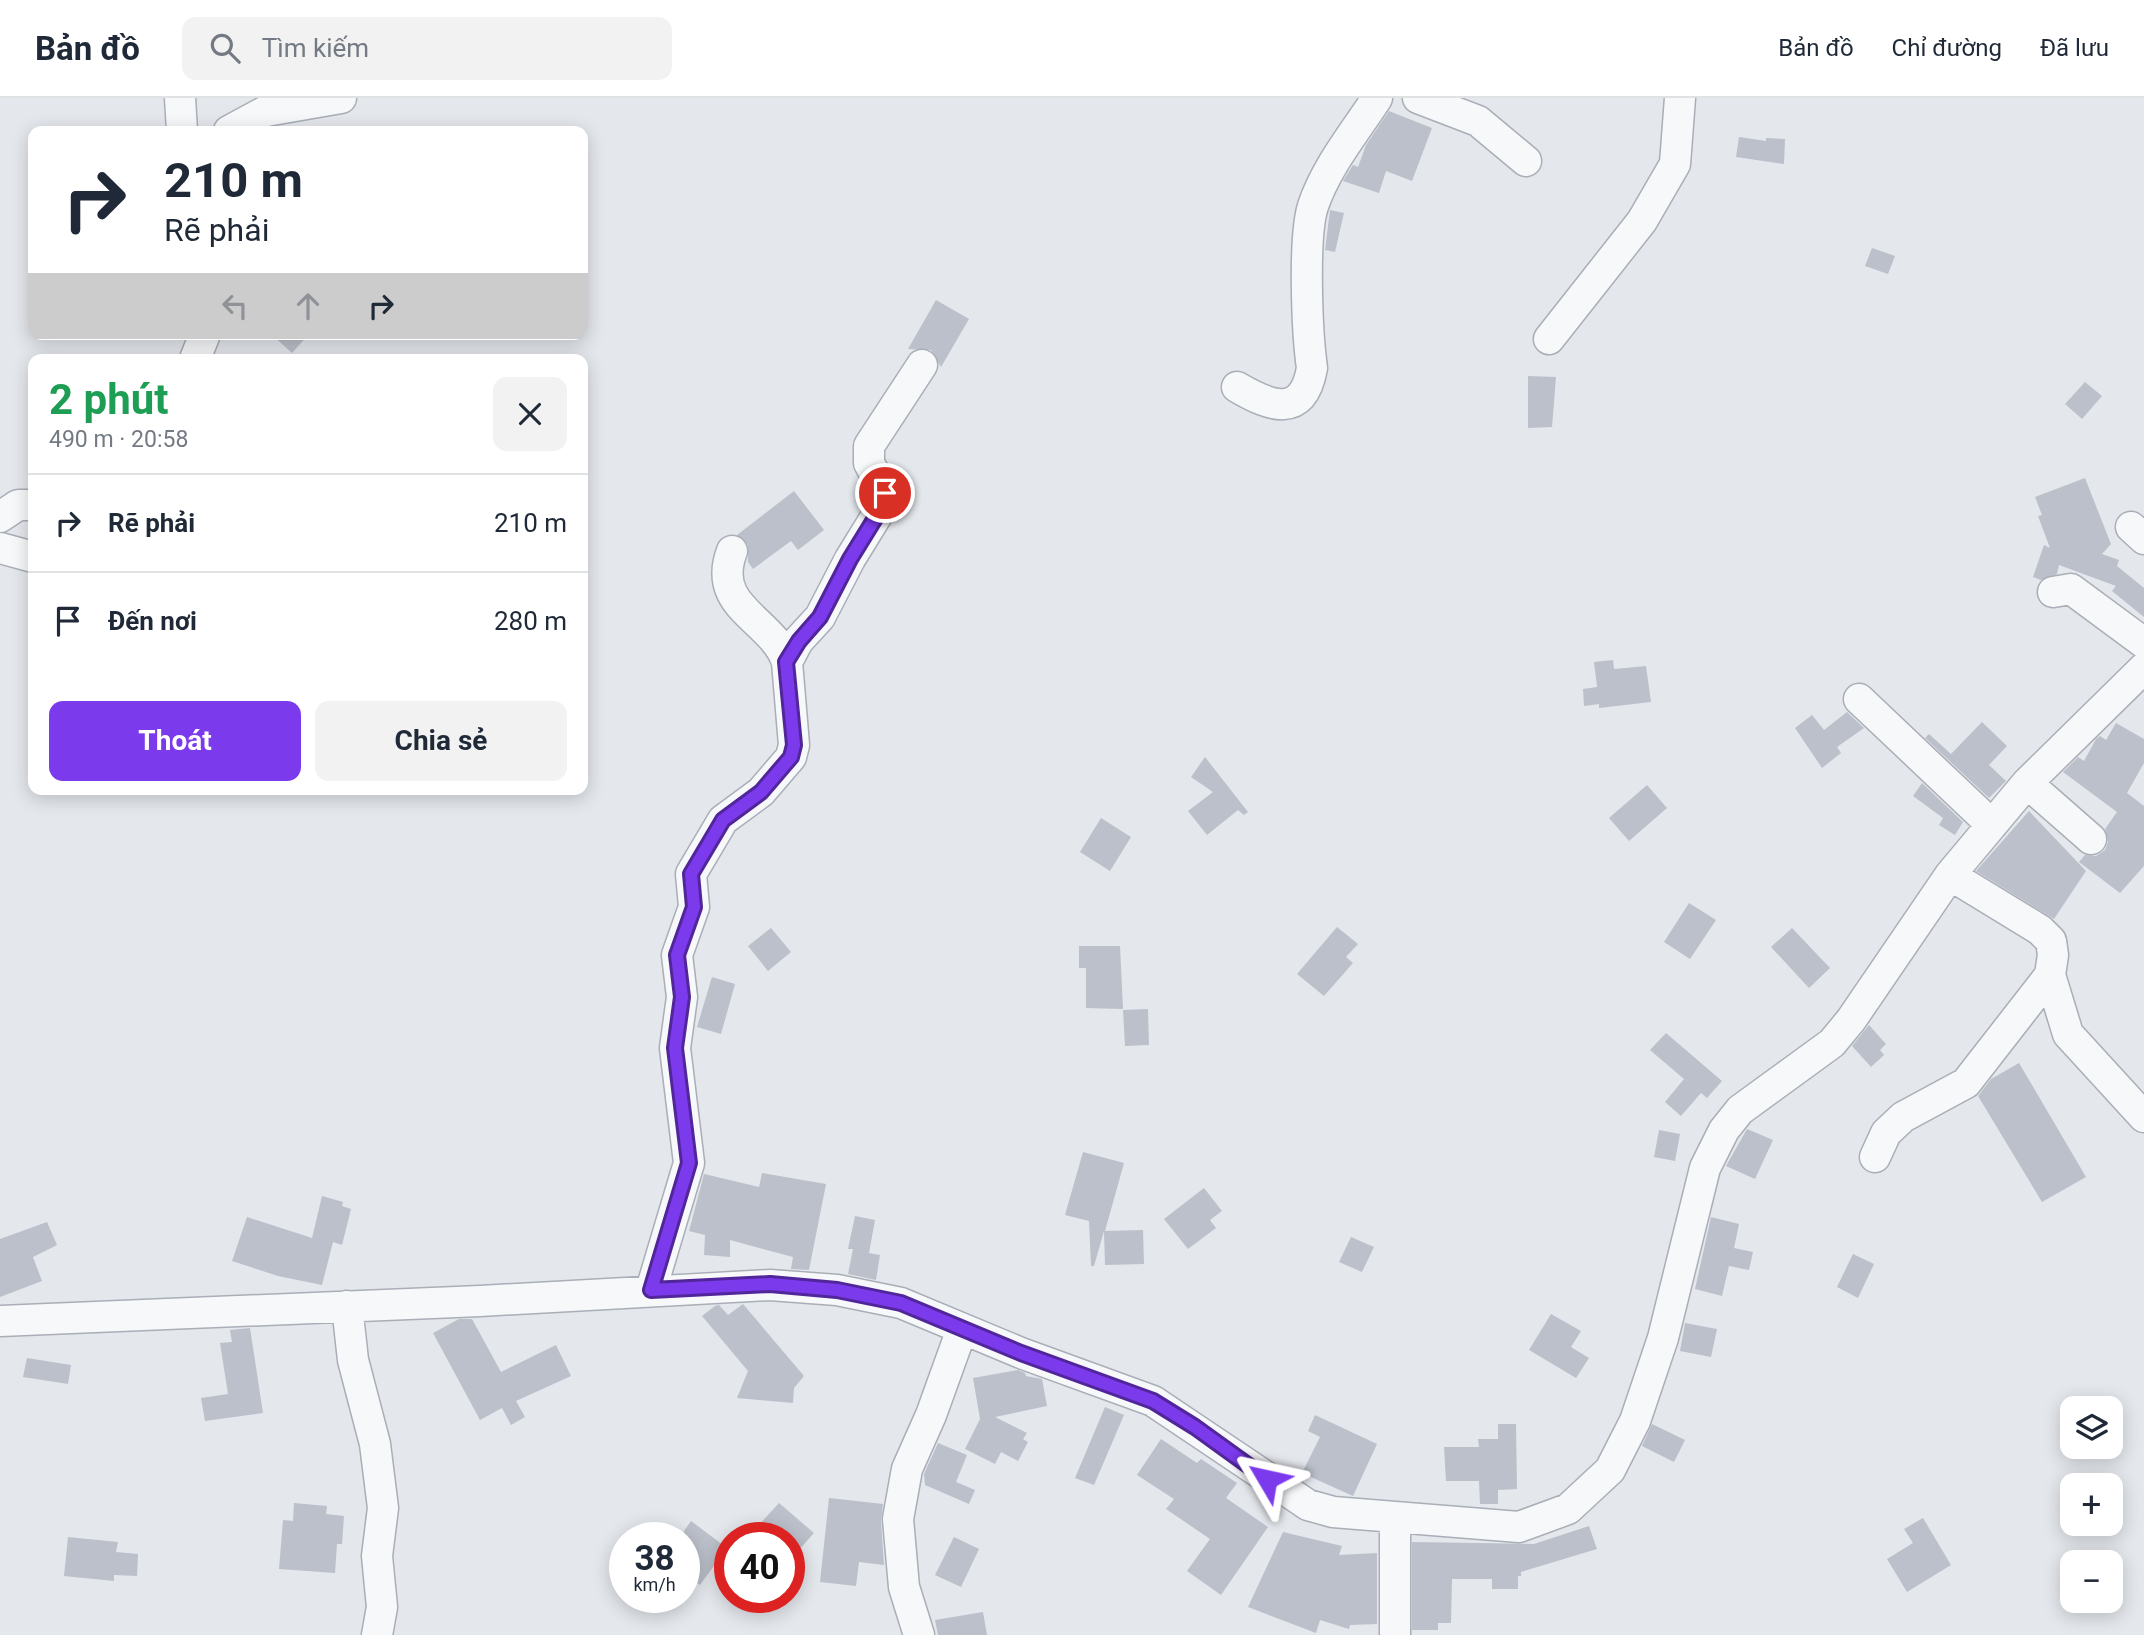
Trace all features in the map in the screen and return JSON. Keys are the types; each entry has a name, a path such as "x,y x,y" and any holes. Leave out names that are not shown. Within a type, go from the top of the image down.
{"street":[{"path":"180,98 182,126"},
{"path":"238,126 267,111 341,98"},
{"path":"1237,387 1261,401 1281,405 1302,398 1310,383 1312,368 1308,242 1312,208 1324,180 1377,98"},
{"path":"1418,98 1478,121 1526,161"},
{"path":"1549,339 1642,221 1675,164 1680,98"},
{"path":"786,662 799,641 820,617 850,559 882,507 885,493 869,463 869,446 922,365"},
{"path":"1,512 18,505 28,505"},
{"path":"0,548 28,556"},
{"path":"651,1290 689,1163 675,1048 682,997 677,955 694,907 691,874 723,820 761,792 791,757 794,745 783,650 741,608 733,595 727,564 732,551"},
{"path":"2053,593 2071,589 2144,643"},
{"path":"0,1321 770,1284 837,1290 901,1303 962,1329 1153,1401 1308,1505 1333,1512 1519,1527 1568,1509 1610,1469 1635,1421 1659,1350 1705,1168 1719,1138 1740,1110 1832,1043 1851,1020 1950,875 2027,783 2144,668"},
{"path":"1858,699 1992,825"},
{"path":"2027,783 2091,839"},
{"path":"1950,875 2045,935 2050,941 2053,955 2050,975 2068,1034 2144,1117"},
{"path":"1875,1157 1886,1133 1903,1117 1965,1083 2050,975"},
{"path":"347,1306 353,1360 375,1444 383,1508 377,1556 382,1607 377,1635"},
{"path":"919,1635 904,1587 898,1519 907,1469 931,1415 962,1329"},
{"path":"1395,1518 1395,1635"}],"building":[{"path":"1389,111 1432,128 1412,181 1386,171 1379,193 1343,181 1353,165 1358,167 1366,145"},
{"path":"1739,137 1766,141 1766,138 1785,139 1784,164 1736,157"},
{"path":"1330,210 1344,213 1335,252 1325,250"},
{"path":"1872,248 1895,256 1888,274 1865,266"},
{"path":"936,300 969,319 941,367 931,350 908,349"},
{"path":"278,340 304,340 292,353"},
{"path":"1528,376 1556,377 1552,427 1528,428"},
{"path":"2085,382 2102,396 2082,419 2065,404"},
{"path":"2085,478 2111,544 2102,554 2119,560 2117,566 2144,588 2144,617 2112,591 2116,586 2059,565 2057,574 2041,580 2033,577 2044,545 2050,548 2038,516 2042,515 2035,497"},
{"path":"794,491 824,530 798,550 791,541 753,569 748,562 748,545 737,535"},
{"path":"1613,660 1614,669 1646,666 1651,702 1599,708 1599,704 1584,706 1583,689 1597,687 1594,662"},
{"path":"1847,712 1864,728 1837,747 1841,753 1822,768 1795,728 1812,715 1824,730"},
{"path":"1982,722 2007,746 1989,765 2006,781 1989,798 1925,738 1929,734 1951,754"},
{"path":"2116,723 2144,739 2144,763 2127,793 2144,806 2144,866 2120,893 2079,862 2085,855 2096,856 2105,850 2108,842 2105,829 2117,812 2063,772 2078,757 2084,761 2096,739 2100,736 2106,740"},
{"path":"1205,757 1248,812 1244,815 1238,810 1207,835 1188,811 1213,792 1191,777"},
{"path":"1922,783 1963,822 1955,835 1939,825 1943,818 1913,796"},
{"path":"1647,785 1667,808 1629,841 1609,818"},
{"path":"2029,811 2086,871 2054,919 1976,871"},
{"path":"1101,818 1131,837 1110,871 1080,852"},
{"path":"1689,903 1716,920 1690,959 1664,942"},
{"path":"1337,927 1358,944 1346,957 1353,963 1324,996 1297,974"},
{"path":"771,928 791,952 768,971 748,946"},
{"path":"1792,928 1830,968 1809,988 1771,947"},
{"path":"1079,946 1120,946 1123,1009 1086,1008 1086,968 1079,968"},
{"path":"712,977 735,984 721,1034 697,1027"},
{"path":"1148,1009 1149,1045 1125,1046 1123,1010"},
{"path":"1869,1025 1886,1044 1880,1050 1884,1055 1871,1067 1852,1046"},
{"path":"1666,1033 1722,1081 1707,1098 1701,1093 1681,1116 1665,1102 1684,1079 1650,1050"},
{"path":"2019,1063 2086,1177 2042,1202 1978,1096 1991,1079"},
{"path":"1747,1129 1773,1140 1755,1179 1726,1166"},
{"path":"1659,1130 1680,1134 1675,1161 1654,1157"},
{"path":"1083,1152 1124,1163 1105,1231 1143,1230 1144,1264 1105,1265 1104,1231 1094,1266 1091,1266 1089,1221 1065,1215"},
{"path":"762,1173 826,1184 809,1270 791,1269 793,1257 730,1240 730,1257 704,1255 705,1235 689,1231 704,1174 759,1187"},
{"path":"1204,1188 1222,1211 1210,1220 1216,1228 1188,1249 1164,1219"},
{"path":"322,1196 343,1202 342,1206 351,1209 342,1245 333,1242 322,1285 278,1276 232,1261 247,1217 312,1238"},
{"path":"855,1216 875,1220 869,1253 880,1255 876,1280 848,1274 853,1249 848,1249"},
{"path":"1711,1217 1739,1224 1734,1248 1753,1252 1749,1270 1729,1266 1722,1296 1695,1289"},
{"path":"47,1222 57,1245 33,1257 42,1281 0,1297 0,1239"},
{"path":"1351,1237 1374,1247 1362,1272 1339,1262"},
{"path":"1853,1254 1874,1264 1858,1298 1837,1287"},
{"path":"743,1304 804,1376 794,1388 793,1403 737,1398 748,1371 702,1316 719,1305 728,1315"},
{"path":"1551,1314 1581,1331 1571,1347 1589,1358 1576,1378 1529,1350"},
{"path":"459,1319 472,1319 501,1372 556,1345 571,1376 516,1401 525,1417 511,1425 502,1408 480,1420 433,1333"},
{"path":"1685,1323 1717,1329 1711,1357 1680,1351"},
{"path":"250,1328 263,1413 205,1421 201,1398 228,1394 220,1343 232,1342 230,1330"},
{"path":"27,1358 71,1365 68,1384 23,1377"},
{"path":"1018,1370 1026,1376 1042,1379 1047,1406 995,1417 1027,1433 1023,1439 1028,1442 1018,1461 1001,1452 995,1464 965,1449 980,1419 973,1378"},
{"path":"1105,1407 1124,1415 1094,1485 1075,1478"},
{"path":"1315,1415 1377,1444 1353,1496 1302,1473 1320,1437 1308,1431"},
{"path":"1498,1424 1516,1424 1517,1489 1498,1490 1498,1504 1480,1504 1479,1481 1446,1481 1444,1447 1479,1447 1478,1439 1498,1439"},
{"path":"1652,1424 1685,1440 1674,1462 1642,1446"},
{"path":"1161,1439 1197,1463 1201,1459 1237,1483 1226,1498 1268,1527 1221,1595 1187,1571 1210,1539 1166,1509 1174,1499 1137,1475"},
{"path":"938,1443 967,1455 956,1482 975,1490 969,1504 925,1485 924,1474"},
{"path":"829,1498 883,1504 881,1521 884,1565 859,1562 856,1586 820,1582"},
{"path":"294,1503 327,1506 326,1514 344,1516 342,1544 337,1544 335,1573 279,1569 283,1520 293,1521"},
{"path":"779,1503 801,1522 762,1522"},
{"path":"1923,1518 1951,1565 1907,1592 1887,1559 1913,1543 1904,1529"},
{"path":"805,1525 814,1533 805,1543"},
{"path":"1589,1526 1597,1549 1521,1572 1521,1576 1518,1576 1518,1589 1492,1589 1492,1579 1452,1579 1451,1623 1438,1623 1438,1630 1412,1630 1412,1542 1534,1544"},
{"path":"700,1528 714,1538 714,1566 700,1585"},
{"path":"1283,1532 1342,1546 1339,1555 1377,1553 1377,1624 1350,1625 1349,1629 1320,1620 1316,1633 1248,1607"},
{"path":"68,1537 118,1542 116,1552 138,1554 137,1576 114,1575 114,1581 64,1576"},
{"path":"954,1537 979,1549 961,1587 935,1575"},
{"path":"983,1612 987,1635 938,1635 935,1620"}],"route":[{"path":"885,493 882,507 850,559 820,617 799,641 786,662 794,745 791,757 761,792 723,820 691,874 694,907 677,955 682,997 675,1048 689,1163 651,1290 770,1284 837,1290 901,1303 1021,1353 1153,1401 1195,1427 1267,1479"}]}
